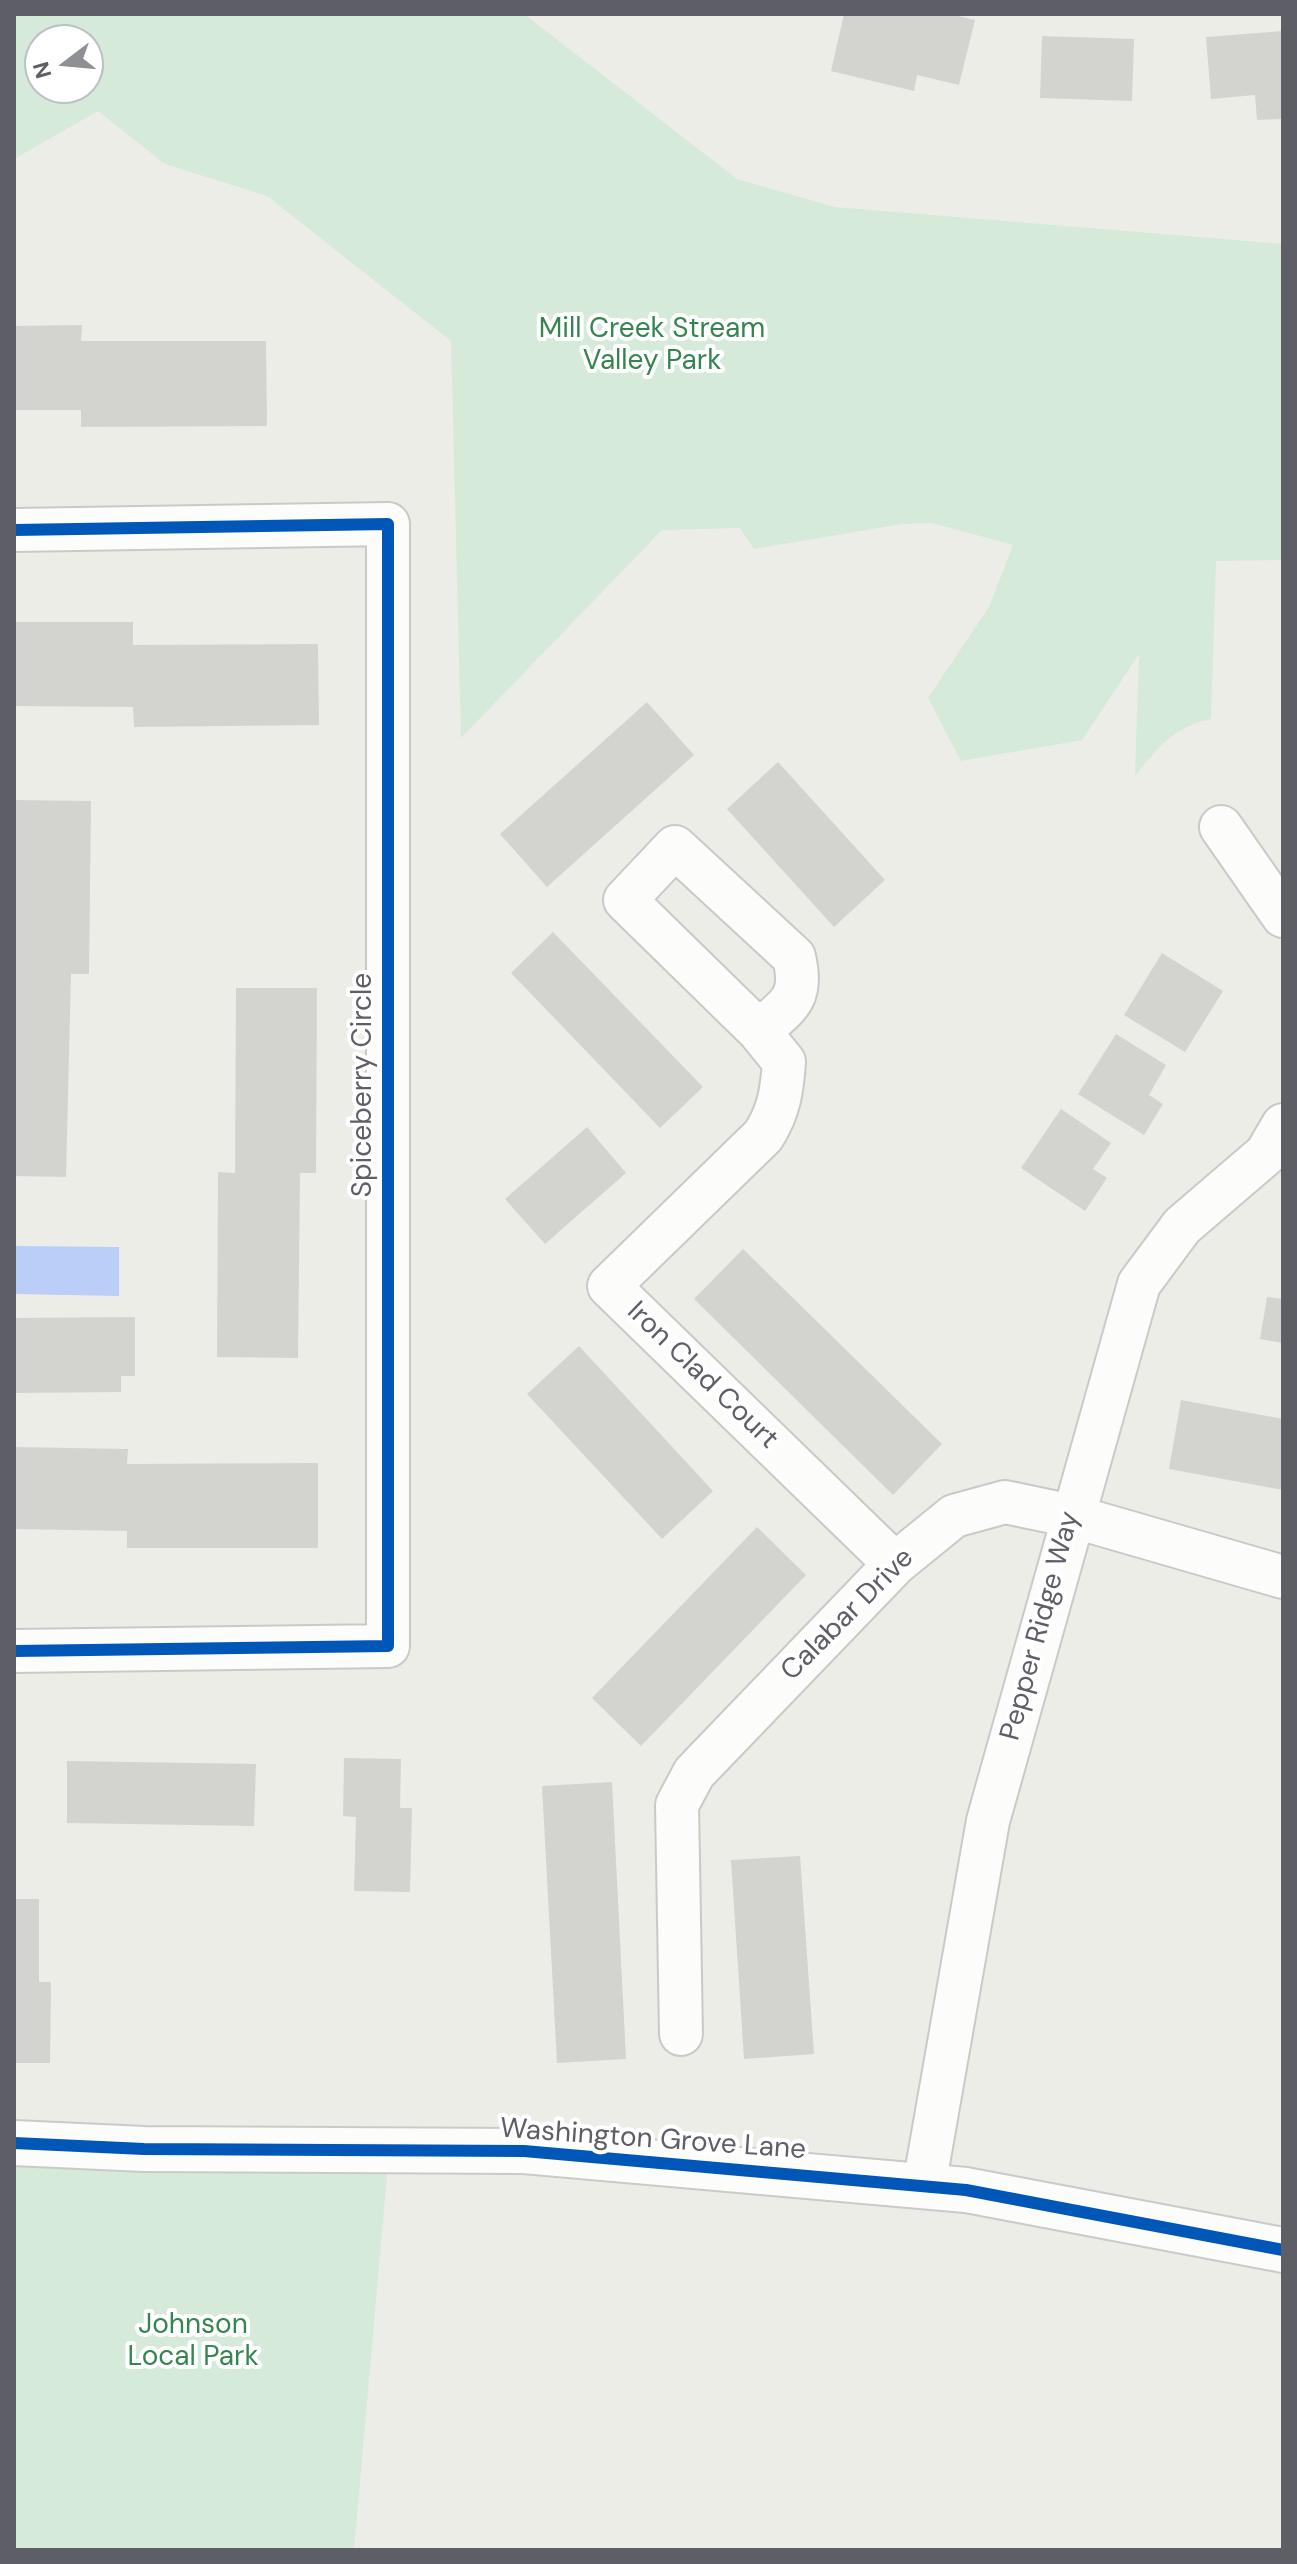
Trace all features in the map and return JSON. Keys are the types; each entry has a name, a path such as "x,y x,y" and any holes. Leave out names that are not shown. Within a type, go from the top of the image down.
{"street":[{"name":"Spiceberry Circle","path":"14,530 388,524 388,1646 14,1651"},
{"path":"1221,827 1283,916"},
{"name":"Iron Clad Court","path":"759,1031 784,1062 776,1117 763,1136 609,1286 895,1564"},
{"name":"Pepper Ridge Way","path":"924,2186 988,1821 1139,1284 1182,1226 1266,1154 1283,1125"},
{"name":"Calabar Drive","path":"681,2034 677,1805 694,1773 895,1564 954,1516 1005,1502 1072,1516 1283,1577"},
{"name":"Washington Grove Lane","path":"14,2143 144,2149 524,2151 966,2190 1283,2250"}],"green space":[{"name":"Mill Creek Stream Valley Park","path":"14,14 524,14 737,179 835,207 1283,244 1283,560 1216,561 1211,719 1176,733 1135,776 1139,654 1082,740 961,761 928,698 989,607 1013,545 932,523 902,524 754,549 740,528 662,530 461,738 451,341 267,196 165,164 98,111 14,159"},
{"name":"Johnson Local Park","path":"14,2162 388,2164 354,2550 14,2550"}],"water":[{"path":"14,1246 119,1247 119,1296 14,1294"}],"building":[{"path":"844,14 950,14 975,20 959,85 917,75 914,91 831,71"},
{"path":"1283,31 1281,119 1257,120 1255,95 1211,99 1206,37"},
{"path":"1042,36 1134,39 1132,101 1040,98"},
{"path":"82,325 81,341 266,341 267,426 81,427 81,410 14,410 14,326"},
{"path":"14,622 133,622 133,645 318,644 319,725 134,727 133,707 14,706"},
{"path":"647,702 694,755 547,887 500,834"},
{"path":"778,762 885,880 834,927 727,809"},
{"path":"14,800 91,801 89,974 71,974 66,1177 14,1176"},
{"path":"553,932 703,1087 660,1128 511,973"},
{"path":"1162,953 1223,991 1185,1052 1124,1015"},
{"path":"236,988 317,988 316,1173 300,1173 298,1358 217,1357 218,1172 235,1173"},
{"path":"1116,1034 1166,1065 1149,1095 1163,1104 1144,1135 1078,1094"},
{"path":"1061,1109 1111,1143 1093,1169 1107,1178 1085,1211 1021,1168"},
{"path":"587,1127 626,1173 545,1244 505,1199"},
{"path":"743,1249 942,1444 893,1495 694,1299"},
{"path":"1267,1297 1283,1299 1283,1343 1260,1339"},
{"path":"135,1317 135,1376 121,1376 121,1392 14,1393 14,1318"},
{"path":"579,1346 713,1491 662,1539 527,1394"},
{"path":"1181,1400 1283,1419 1283,1490 1169,1469"},
{"path":"14,1447 128,1449 127,1464 318,1463 318,1548 127,1548 127,1531 14,1529"},
{"path":"757,1527 806,1575 641,1746 592,1698"},
{"path":"344,1758 401,1759 400,1808 412,1808 410,1892 354,1891 356,1817 343,1816"},
{"path":"67,1761 256,1764 254,1826 67,1823"},
{"path":"612,1782 626,2059 557,2063 542,1786"},
{"path":"800,1856 814,2054 744,2059 731,1860"},
{"path":"14,1899 39,1899 39,1982 51,1982 50,2063 14,2063"}],"cycle path":[{"path":"14,530 388,524 388,1646 14,1651"},
{"path":"14,2143 144,2149 524,2151 966,2190 1283,2250"}]}
